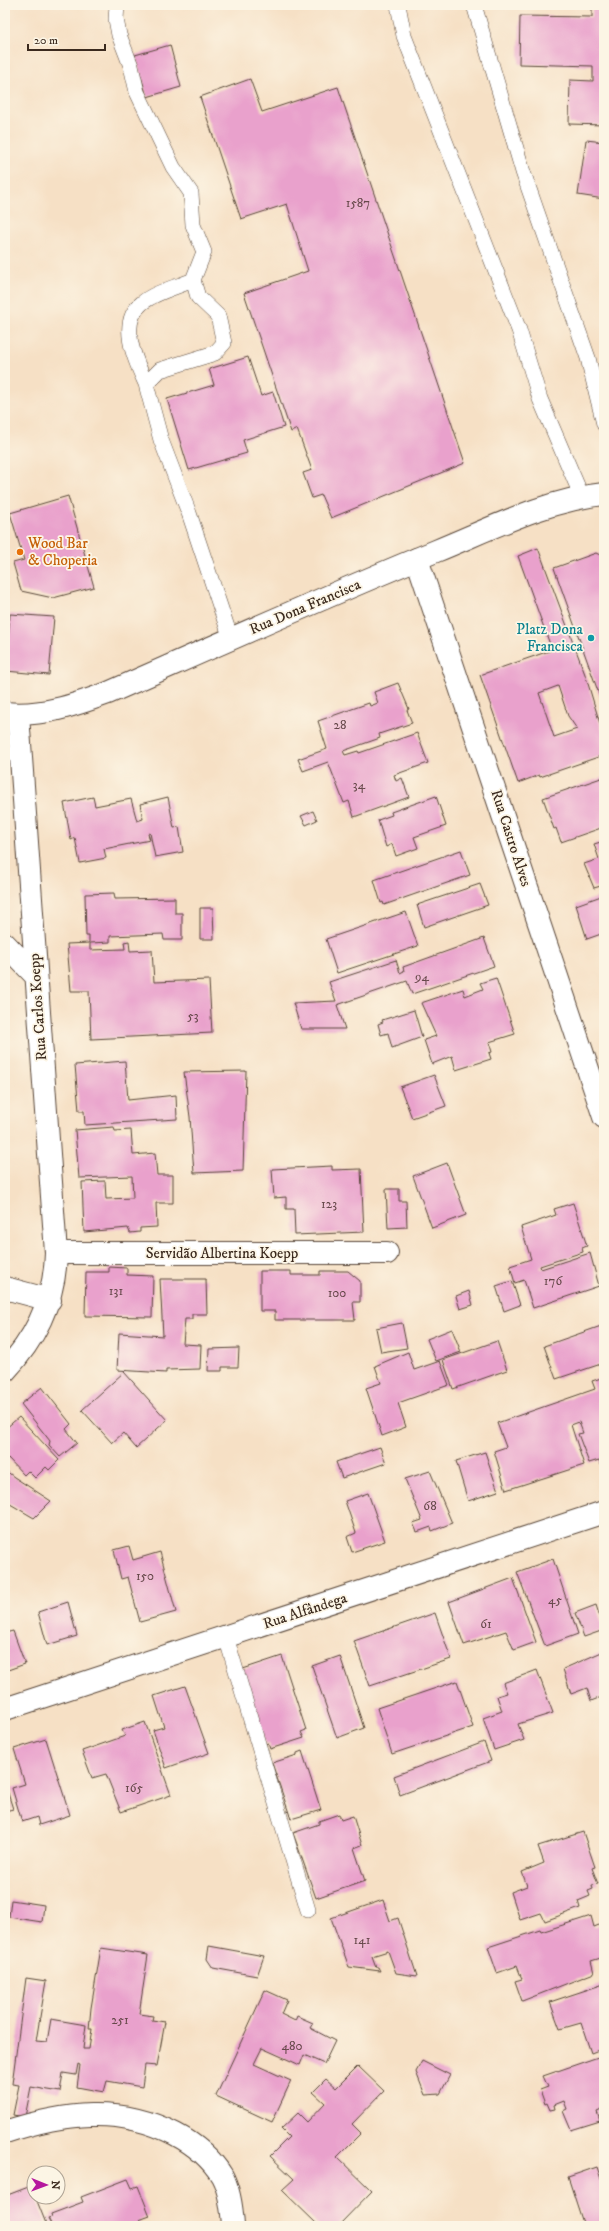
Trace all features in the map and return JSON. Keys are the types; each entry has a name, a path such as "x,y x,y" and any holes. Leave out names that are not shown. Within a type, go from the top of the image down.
{"street":[{"name":"Rua Dona Francisca","path":"12,714 68,707 108,693 417,559 542,509 582,497 604,494"},
{"name":"Rua Castro Alves","path":"417,559 604,1116"},
{"name":"Rua Carlos Koepp","path":"5,1371 18,1357 36,1330 50,1300 56,1273 56,1253 35,975 12,714"},
{"path":"5,944 35,975"},
{"name":"Servidão Albertina Koepp","path":"56,1253 387,1253"},
{"path":"5,1288 50,1300"},
{"name":"Rua Alfândega","path":"5,1709 604,1512"},
{"path":"5,2132 32,2123 62,2117 97,2114 126,2116 156,2124 186,2139 208,2157 222,2177 230,2200 234,2226"}],"lane":[{"path":"117,5 116,19 119,35 131,66 136,92 173,167 191,193 193,225 204,252 193,280 198,297 218,316 224,343 215,353 160,370 146,384"},
{"path":"398,5 404,36 519,330 540,399 582,497"},
{"path":"474,5 523,172 588,358 604,424"},
{"path":"193,280 141,303 133,316 129,333 136,360 146,384 161,440 189,513 231,639"},
{"path":"226,1637 308,1910"}],"building":[{"path":"592,5 604,5 604,125 569,124 570,80 593,81 593,66 519,64 520,16 592,17"},
{"path":"170,45 181,87 147,97 135,55"},
{"path":"250,79 262,112 338,87 465,463 331,518 321,495 312,498 303,473 312,470 297,429 291,432 244,293 308,271 287,204 241,219 200,97"},
{"path":"586,140 604,142 604,199 578,195"},
{"path":"248,357 261,396 273,392 284,427 243,440 247,453 189,470 167,399 214,385 209,369"},
{"path":"68,496 94,587 53,598 21,591 13,563 24,560 10,513"},
{"path":"538,548 586,677 604,737 604,755 518,783 480,675 552,650 518,556","holes":["558,686 568,716 577,729 554,737 539,693"]},
{"name":"Platz Dona Francisca","path":"596,553 604,557 604,708 554,568"},
{"path":"10,614 54,617 49,675 6,671"},
{"path":"398,683 409,709 407,710 412,723 379,734 380,738 343,751 345,755 358,751 359,753 417,733 428,763 394,775 396,781 402,778 409,797 354,817 349,801 344,803 328,762 303,771 298,759 327,749 318,721 369,703 370,706 378,703 374,692"},
{"path":"604,777 604,827 561,842 556,828 554,829 543,798"},
{"path":"436,796 446,826 414,837 418,848 396,856 392,844 386,847 378,820 392,815 391,812"},
{"path":"93,797 95,806 131,799 137,821 143,819 140,804 168,797 174,828 179,827 183,852 155,857 150,833 148,834 150,840 104,849 106,858 80,863 75,838 71,840 64,803"},
{"path":"313,811 317,820 306,825 301,816"},
{"path":"604,841 604,885 594,888 584,864 599,859 594,844"},
{"path":"461,850 470,875 384,905 383,902 381,903 374,880"},
{"path":"480,884 488,905 424,927 417,905"},
{"path":"114,893 115,899 175,898 175,913 182,913 182,940 164,940 163,934 110,936 110,942 90,943 90,950 125,949 124,942 129,941 130,951 152,950 154,982 209,980 212,1033 91,1039 89,991 71,991 67,944 89,943 89,936 86,936 85,894"},
{"path":"604,895 604,933 587,939 576,905"},
{"path":"200,908 213,908 214,939 200,939"},
{"path":"406,912 418,946 337,973 326,939"},
{"path":"484,938 494,966 412,994 407,981 337,1005 345,1029 301,1029 293,1003 336,1001 329,982 396,960 400,973 404,971 403,967"},
{"path":"496,978 515,1034 489,1042 492,1052 489,1053 491,1059 456,1070 452,1056 432,1064 424,1040 436,1036 421,1003 463,989 465,996 483,989 480,983"},
{"path":"414,1010 422,1037 392,1048 388,1033 381,1035 378,1024 383,1022 382,1020"},
{"path":"125,1061 128,1100 176,1095 177,1119 85,1125 84,1111 79,1111 75,1065"},
{"path":"246,1071 243,1171 194,1173 190,1117 184,1072"},
{"path":"434,1075 446,1106 412,1118 400,1087"},
{"path":"114,1127 115,1131 131,1130 133,1155 155,1153 157,1175 173,1175 173,1203 156,1203 157,1227 140,1228 140,1232 130,1233 128,1228 84,1232 82,1182 105,1181 106,1199 133,1198 132,1176 79,1178 75,1130"},
{"path":"447,1163 466,1215 432,1228 413,1176"},
{"path":"332,1166 332,1170 361,1169 364,1232 295,1235 294,1209 286,1209 286,1197 274,1198 272,1169"},
{"path":"386,1189 399,1189 399,1201 406,1201 407,1227 388,1228"},
{"path":"573,1203 587,1246 582,1248 583,1252 540,1266 541,1269 590,1253 599,1286 533,1308 524,1280 515,1283 510,1266 531,1259 521,1227 556,1215 554,1209"},
{"path":"109,1267 127,1268 127,1275 153,1276 152,1317 85,1316 86,1272 109,1272"},
{"path":"260,1271 291,1271 291,1275 320,1275 320,1271 348,1271 360,1281 360,1302 353,1302 355,1320 275,1320 275,1311 260,1311"},
{"path":"160,1279 206,1279 207,1314 192,1314 192,1319 185,1319 183,1344 201,1345 200,1369 166,1370 166,1373 117,1370 119,1333 163,1336"},
{"path":"512,1281 520,1305 504,1311 496,1286"},
{"path":"469,1291 473,1305 460,1309 456,1296"},
{"path":"402,1323 407,1348 381,1352 376,1328"},
{"path":"604,1325 604,1363 556,1379 544,1346"},
{"path":"452,1329 461,1352 436,1361 427,1339"},
{"path":"497,1341 507,1370 453,1389 443,1360"},
{"path":"239,1348 238,1367 222,1367 222,1371 208,1371 209,1349"},
{"path":"408,1352 414,1370 440,1361 449,1385 398,1403 406,1427 382,1436 366,1388 381,1383 375,1366"},
{"path":"124,1372 167,1420 136,1448 123,1433 112,1443 82,1410"},
{"path":"604,1377 604,1463 601,1465 599,1460 589,1463 578,1434 583,1433 579,1422 571,1425 584,1465 506,1490 494,1451 506,1447 497,1423 595,1389 592,1381"},
{"path":"42,1387 71,1424 66,1429 77,1443 60,1457 49,1445 50,1441 21,1404"},
{"path":"19,1417 59,1460 49,1470 46,1467 35,1478 28,1471 24,1475 8,1458 5,1461 5,1429"},
{"path":"380,1447 386,1463 342,1478 336,1462"},
{"path":"485,1452 498,1491 468,1501 456,1461"},
{"path":"5,1470 51,1501 34,1518 5,1501"},
{"path":"430,1471 452,1523 432,1531 431,1527 417,1532 413,1523 422,1520 405,1479"},
{"path":"368,1493 385,1541 352,1552 347,1537 356,1533 345,1501"},
{"path":"129,1546 133,1560 160,1552 176,1612 140,1622 128,1577 121,1579 114,1550"},
{"path":"553,1559 578,1634 545,1646 517,1572"},
{"path":"513,1578 536,1642 514,1650 506,1631 464,1645 449,1602"},
{"path":"68,1602 77,1636 47,1645 38,1612"},
{"path":"596,1605 604,1630 584,1637 575,1613"},
{"path":"435,1613 451,1659 370,1686 354,1641"},
{"path":"13,1631 25,1664 5,1671 5,1633"},
{"path":"604,1651 604,1696 591,1701 587,1688 571,1694 563,1669"},
{"path":"282,1656 306,1730 301,1732 304,1738 270,1749 268,1743 265,1744 240,1670"},
{"path":"340,1656 364,1728 337,1738 312,1666"},
{"path":"537,1670 553,1713 518,1724 524,1740 494,1750 483,1718 502,1711 497,1696 507,1693 503,1683"},
{"path":"457,1681 473,1727 392,1754 377,1708"},
{"path":"185,1686 209,1753 166,1768 153,1730 164,1727 154,1696"},
{"path":"145,1722 171,1795 121,1812 106,1774 92,1778 82,1751 125,1736 122,1730"},
{"path":"46,1739 70,1815 39,1825 37,1817 22,1822 12,1788 25,1784 14,1749"},
{"path":"484,1742 491,1761 400,1795 394,1776"},
{"path":"302,1751 321,1810 291,1819 272,1763 297,1755 297,1753"},
{"path":"5,1784 13,1809 5,1811"},
{"path":"339,1814 341,1820 353,1816 362,1845 354,1848 365,1881 316,1898 293,1833 319,1824 319,1821"},
{"path":"583,1832 595,1867 592,1868 598,1884 592,1885 593,1889 588,1891 590,1896 578,1901 580,1908 545,1921 541,1913 520,1920 511,1892 527,1886 522,1872 544,1863 538,1846"},
{"path":"11,1900 44,1905 42,1922 9,1917"},
{"path":"383,1900 390,1921 398,1918 417,1976 396,1973 388,1951 372,1956 376,1967 378,1967 380,1971 349,1967 331,1918"},
{"path":"591,1916 594,1927 604,1923 604,1957 591,1961 594,1973 522,2001 515,1981 522,1979 517,1966 497,1973 488,1947 540,1930 541,1932"},
{"path":"209,1946 264,1956 257,1976 213,1968 207,1959"},
{"path":"101,1948 148,1955 139,2014 153,2016 152,2020 165,2022 157,2066 145,2065 142,2087 107,2081 104,2092 77,2087 80,2065 78,2064 76,2075 63,2073 60,2092 31,2087 25,2117 13,2115 19,2085 12,2084 26,1978 46,1981 36,2041 47,2042 51,2019 86,2025 83,2049 89,2049 92,2029 89,2029 91,2008"},
{"path":"604,1984 604,2048 591,2053 581,2023 560,2029 550,2002"},
{"path":"265,1990 287,2000 281,2014 295,2021 297,2016 313,2023 310,2028 335,2041 324,2064 304,2055 300,2065 262,2048 254,2064 291,2081 272,2122 216,2096"},
{"path":"604,2055 604,2109 597,2112 600,2121 571,2130 563,2111 567,2109 564,2101 554,2105 555,2109 550,2110 547,2103 545,2104 540,2090 548,2087 543,2076"},
{"path":"422,2061 450,2075 440,2094 425,2095 416,2072"},
{"path":"358,2066 384,2091 352,2124 361,2133 337,2157 372,2191 338,2226 319,2226 282,2190 294,2179 270,2156 289,2137 281,2129 298,2113 307,2122 325,2103 313,2092 326,2079 336,2088"},
{"path":"597,2167 604,2188 604,2226 584,2226 568,2177"},
{"path":"128,2179 132,2188 138,2186 150,2216 139,2220 141,2226 52,2226 48,2218 52,2217 51,2214 83,2202 81,2197"},
{"path":"26,2188 26,2205 39,2205 47,2226 5,2226 5,2196"}],"place":[{"name":"Wood Bar & Choperia","path":"20,552"},
{"name":"Platz Dona Francisca","path":"591,638"}]}
